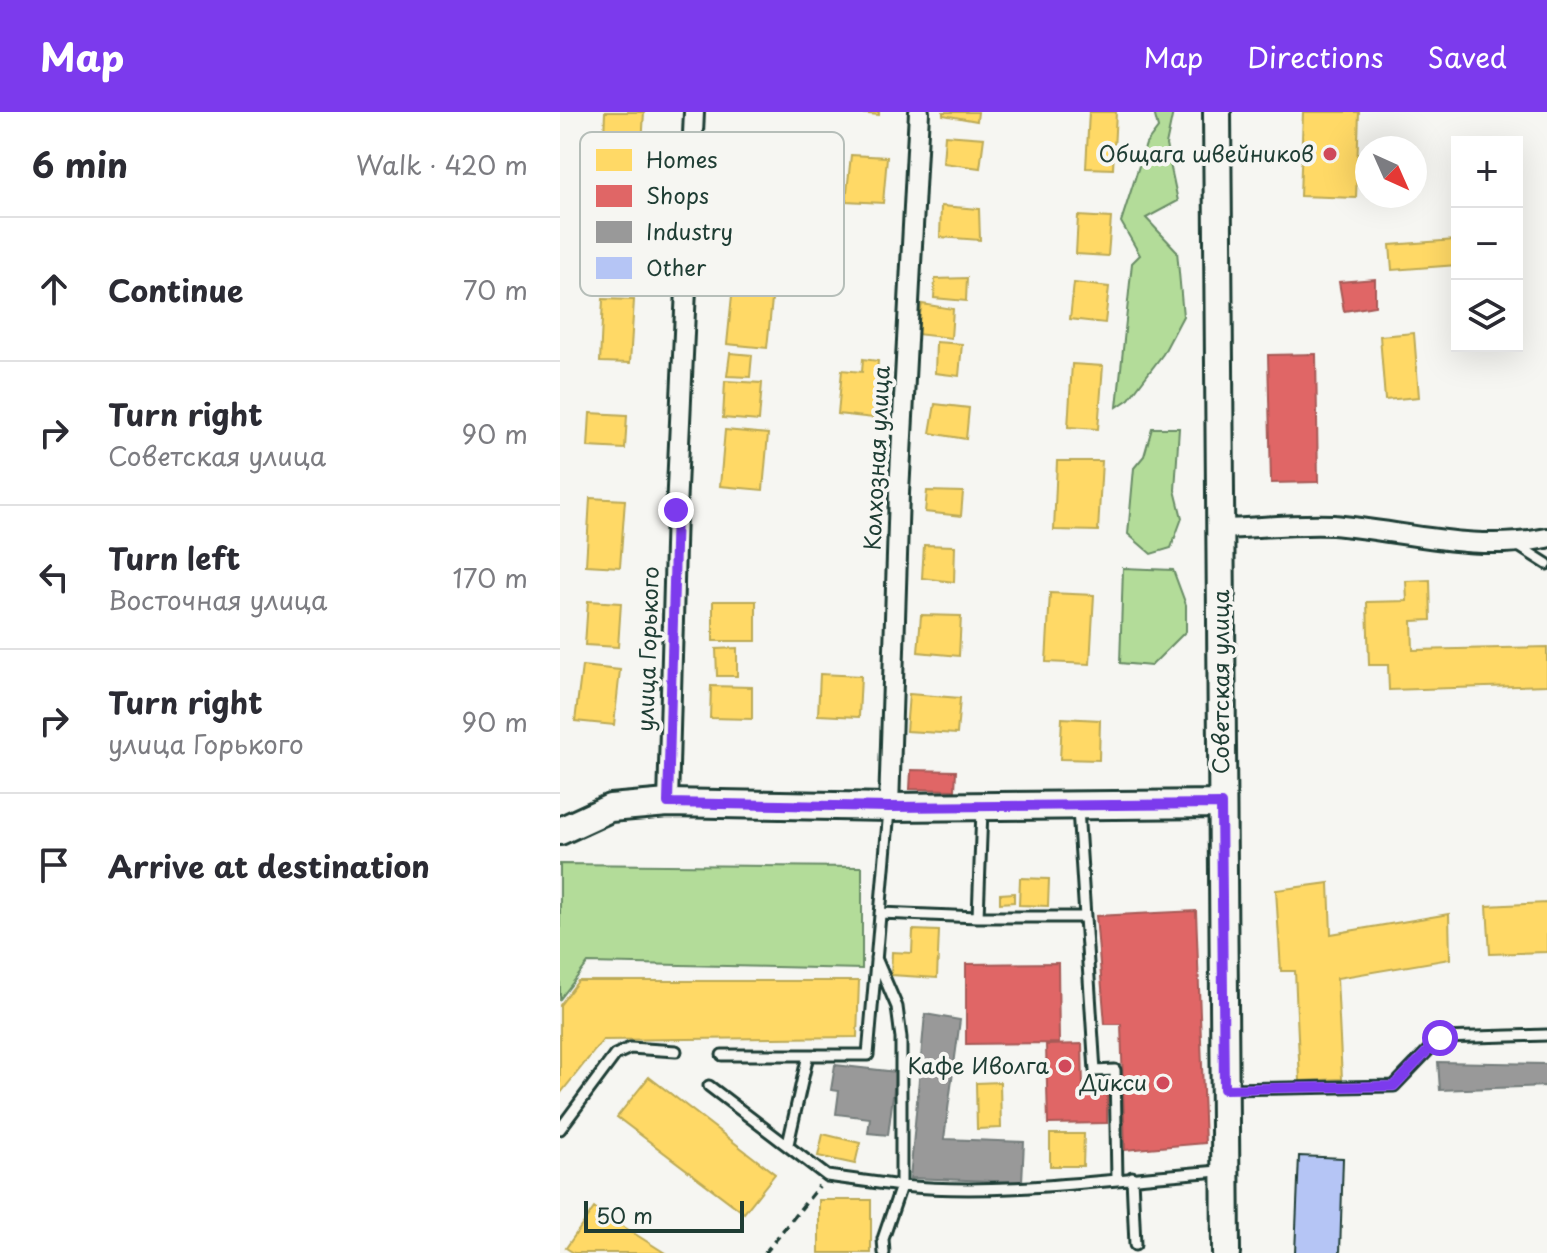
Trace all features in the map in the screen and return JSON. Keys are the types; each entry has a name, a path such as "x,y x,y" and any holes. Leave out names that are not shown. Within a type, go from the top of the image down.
{"main road":[{"name":"Советская улица","path":"1217,112 1226,1253"},
{"path":"561,828 610,808 668,803 889,807 1221,804"}],"street":[{"name":"улица Горького","path":"693,132 694,112"},
{"name":"Колхозная улица","path":"889,807 899,493 919,112"},
{"name":"улица Горького","path":"668,803 686,296"},
{"path":"1222,529 1331,525 1436,539 1517,545 1547,538"}],"lane":[{"path":"1517,545 1547,564"},
{"path":"1078,805 1095,1071 1115,1070 1117,1180"},
{"path":"978,917 982,806"},
{"path":"722,1055 868,1055 889,807"},
{"path":"880,913 1085,917"},
{"path":"876,958 897,1007 901,1038 901,1186 883,1239 884,1253"},
{"path":"1224,1089 1394,1086 1440,1038 1547,1035"},
{"path":"560,1129 615,1055 630,1048 676,1051"},
{"path":"788,1144 808,1055"},
{"path":"709,1086 827,1176 961,1192 1225,1170"},
{"path":"1132,1177 1135,1245"}],"path":[{"path":"765,1253 827,1176"}],"green space":[{"path":"1154,112 1173,112 1166,145 1178,201 1146,218 1177,251 1183,316 1163,354 1129,399 1117,407 1132,263 1140,255 1121,222 1146,144 1158,128"},
{"path":"1152,428 1179,428 1175,490 1182,518 1171,548 1151,554 1128,534 1134,468 1144,456"},
{"path":"1123,568 1173,570 1186,605 1186,631 1151,666 1120,663"},
{"path":"560,864 862,867 862,969 588,963 560,999"}],"building: Homes":[{"path":"605,112 644,112 643,132 604,132"},
{"path":"843,112 879,112 879,115"},
{"path":"943,112 978,112 977,121 943,115"},
{"path":"1089,112 1116,112 1113,169 1086,168"},
{"name":"Общага швейников","path":"1303,112 1359,112 1358,136 1355,136 1355,198 1300,196"},
{"path":"945,135 984,138 980,168 943,163"},
{"path":"851,155 887,157 883,203 846,201"},
{"path":"941,206 979,209 980,240 940,237"},
{"path":"1078,216 1111,218 1108,256 1076,254"},
{"path":"1451,240 1451,265 1392,270 1390,245"},
{"path":"967,278 966,301 934,298 935,279"},
{"path":"1074,283 1109,287 1105,323 1070,319"},
{"path":"732,296 772,296 767,348 727,344"},
{"path":"603,299 634,300 630,363 600,362"},
{"path":"922,304 953,309 951,338 916,334"},
{"path":"1414,333 1419,397 1385,400 1380,336"},
{"path":"936,342 962,344 959,376 935,373"},
{"path":"730,353 752,355 750,377 727,376"},
{"path":"863,359 878,361 873,418 838,414 842,370 862,372"},
{"path":"1072,364 1103,366 1098,429 1068,427"},
{"path":"725,381 762,383 759,421 723,418"},
{"path":"935,404 969,408 966,439 930,433"},
{"path":"590,413 627,415 625,449 588,447"},
{"path":"725,430 768,434 763,490 720,486"},
{"path":"1057,461 1102,461 1098,531 1054,530"},
{"path":"927,491 963,492 961,516 925,512"},
{"path":"590,498 625,500 620,567 586,565"},
{"path":"924,545 955,546 954,582 922,578"},
{"path":"1430,580 1431,620 1412,621 1413,650 1547,647 1547,685 1389,690 1388,665 1369,665 1367,602 1407,601 1406,581"},
{"path":"1050,593 1094,595 1090,664 1046,662"},
{"path":"588,601 621,603 618,647 585,645"},
{"path":"713,601 756,601 756,641 713,641"},
{"path":"921,615 961,616 959,656 918,652"},
{"path":"737,648 737,676 717,676 716,649"},
{"path":"582,666 620,670 614,725 575,721"},
{"path":"820,674 861,676 859,717 818,715"},
{"path":"711,686 752,687 752,719 710,718"},
{"path":"909,694 960,698 957,734 906,731"},
{"path":"1062,718 1100,720 1099,760 1060,759"},
{"path":"1020,878 1049,879 1048,906 1019,905"},
{"path":"1329,883 1331,934 1449,914 1450,959 1337,978 1342,1079 1300,1081 1295,971 1281,971 1276,890"},
{"path":"1014,893 1014,902 1000,903 1000,894"},
{"path":"1547,903 1547,952 1490,954 1487,906"},
{"path":"913,930 939,931 937,978 891,975 892,952 912,953"},
{"path":"578,981 859,981 857,1037 603,1040 560,1094 560,1005"},
{"path":"649,1077 775,1174 744,1213 617,1117"},
{"path":"1000,1082 1001,1128 977,1129 976,1083"},
{"path":"823,1134 860,1143 855,1164 818,1156"},
{"path":"1050,1134 1084,1134 1083,1166 1050,1166"},
{"path":"819,1200 871,1200 871,1253 819,1253"},
{"path":"594,1208 665,1253 574,1253 566,1248"}],"building: Shops":[{"path":"1375,279 1375,306 1344,311 1339,282"},
{"path":"1316,354 1318,482 1271,483 1268,355"},
{"path":"911,770 956,771 955,790 910,789"},
{"name":"Дикси","path":"1196,911 1205,1143 1125,1150 1121,1024 1105,1024 1096,916"},
{"path":"1058,963 1059,1043 966,1044 966,964"},
{"name":"Кафе Иволга","path":"1082,1044 1083,1087 1107,1086 1107,1123 1048,1124 1046,1045"}],"building: Industry":[{"path":"925,1014 960,1020 944,1139 1024,1142 1022,1182 910,1178"},
{"path":"1438,1062 1547,1064 1547,1086 1440,1090"},
{"path":"835,1065 896,1072 888,1135 868,1133 870,1118 836,1114 839,1091 831,1090"}],"building: Other":[{"path":"1299,1156 1343,1158 1340,1253 1295,1253"}],"place":[{"name":"Общага швейников","path":"1330,154"},
{"name":"Кафе Иволга","path":"1065,1066"},
{"name":"Дикси","path":"1163,1083"}],"route":[{"path":"676,510 668,803 889,807 1221,804 1224,1089 1394,1086 1440,1038"}]}
